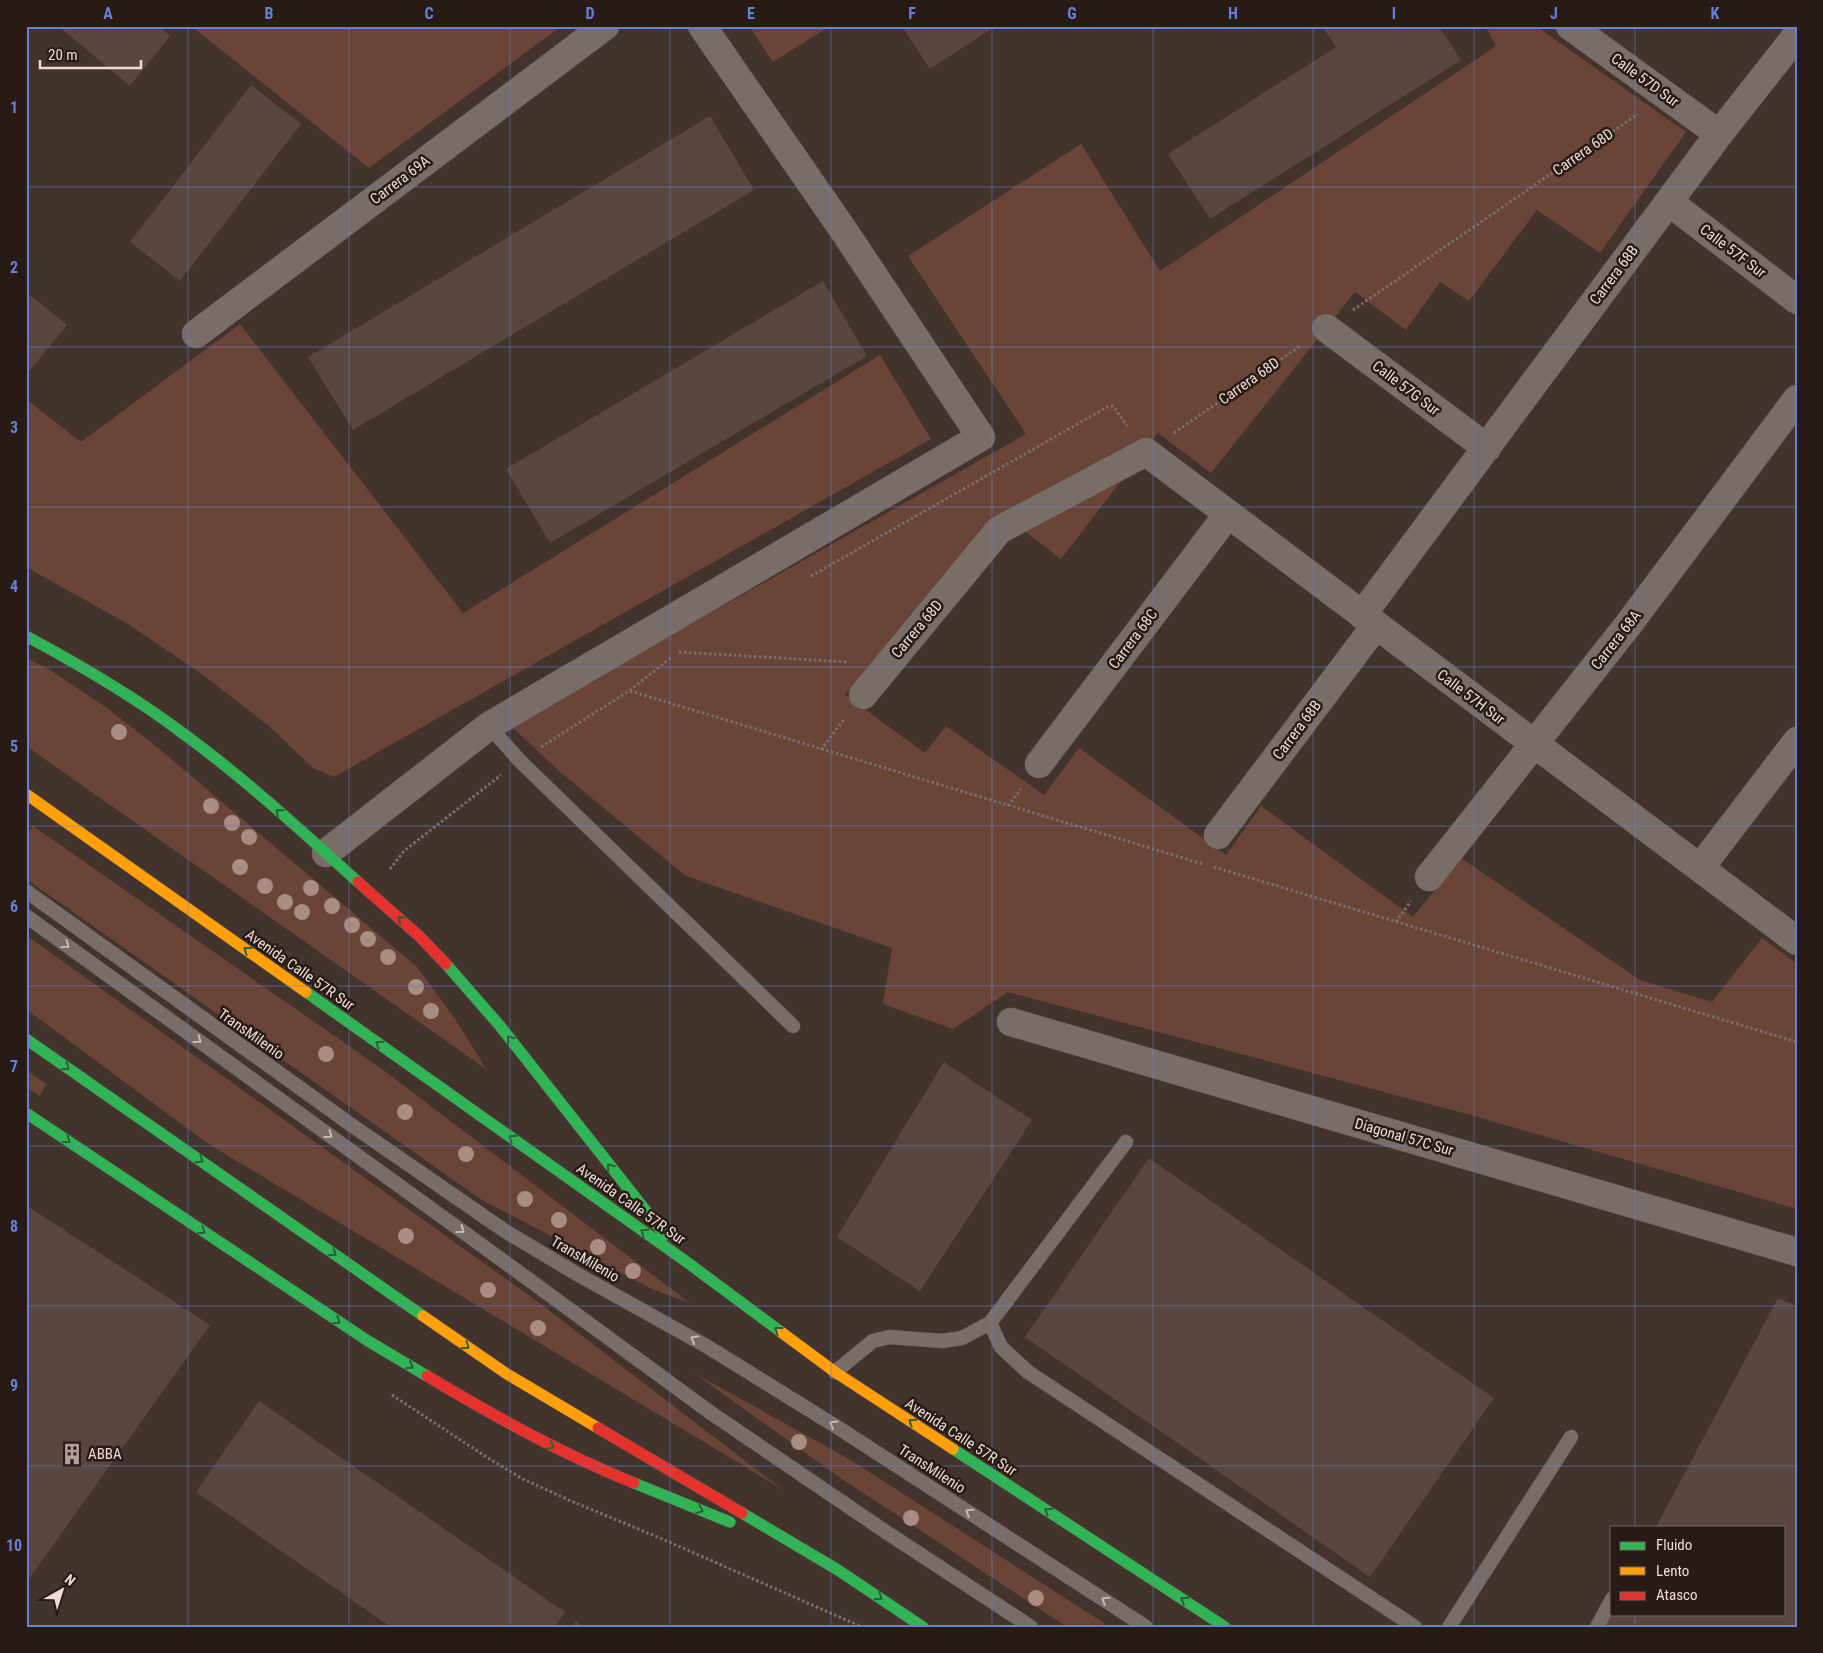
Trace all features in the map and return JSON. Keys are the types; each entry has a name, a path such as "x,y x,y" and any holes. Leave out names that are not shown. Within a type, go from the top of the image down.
{"highway":[{"path":"26,636 75,662 133,698 182,732 326,853 419,936 458,977 500,1026 684,1260"},
{"name":"Avenida Calle 57R Sur","path":"26,794 684,1260 835,1372 1225,1627"},
{"path":"26,1039 508,1374 838,1570 923,1627"},
{"path":"26,1113 368,1341 465,1399 596,1468 838,1570"}],"street":[{"name":"Carrera 69A","path":"196,334 605,26"},
{"path":"326,853 489,726 981,437 844,231 702,26"},
{"name":"Calle 57D Sur","path":"1570,26 1719,134"},
{"name":"Carrera 68B","path":"1218,835 1369,620 1434,518 1719,134 1797,35"},
{"name":"Calle 57F Sur","path":"1669,202 1797,300"},
{"name":"Calle 57G Sur","path":"1326,328 1486,448"},
{"name":"Carrera 68A","path":"1430,876 1628,626 1797,399"},
{"name":"Calle 57H Sur","path":"1146,452 1797,941"},
{"name":"Carrera 68D","path":"863,695 999,530 1146,452"},
{"name":"Carrera 68C","path":"1039,764 1228,514"},
{"path":"1700,868 1791,749"},
{"name":"Diagonal 57C Sur","path":"1011,1022 1797,1252"}],"lane":[{"path":"489,726 520,761 793,1026"},
{"name":"TransMilenio","path":"26,891 326,1107 505,1231 716,1352 837,1427 1146,1627"},
{"path":"26,916 711,1413 883,1530 1032,1627"},
{"path":"835,1372 873,1341 888,1337 942,1341 962,1338 990,1323 1126,1142"},
{"path":"990,1323 1001,1347 1028,1372 1415,1627"},
{"path":"1449,1627 1571,1437"},
{"path":"1597,1627 1610,1603"}],"path":[{"name":"Carrera 68D","path":"1146,452 1665,95"},
{"path":"807,578 1109,406 1113,406 1146,452"},
{"path":"687,647 679,652 888,665"},
{"path":"822,750 863,695"}],"shaded area":[{"path":"191,26 556,26 559,28 369,168"},
{"path":"749,26 830,26 773,62"},
{"path":"1485,26 1536,26 1686,132 1600,253 1537,210 1469,301 1440,282 1406,330 1355,292 1211,473 1158,433 1061,559 1002,514 845,695 925,753 946,726 1044,795 1079,748 1226,855 1261,806 1413,917 1461,858 1640,980 1712,1002 1762,938 1797,964 1797,1209 1467,1114 1008,992 953,1029 883,1004 892,948 686,876 560,772 511,726 1026,434 908,256 1081,144 1160,271 1496,46"},
{"path":"240,324 463,613 880,355 931,439 334,777 313,768 269,726 199,672 128,624 26,567 26,399 81,442"},
{"path":"26,658 50,670 107,708 157,747 417,967 456,1020 486,1069 26,746"},
{"path":"33,826 382,1069 690,1303 652,1289 482,1200 26,879 26,836"},
{"path":"26,935 534,1299 782,1489 207,1143 26,1009"},
{"path":"26,1070 46,1084 40,1096 26,1087"},
{"path":"694,1373 849,1459 1104,1623 1101,1627 1067,1627 839,1477"}],"building":[{"path":"58,26 158,26 170,36 130,86"},
{"path":"902,26 996,26 930,69"},
{"path":"1322,26 1439,26 1461,60 1210,219 1168,154 1336,47"},
{"path":"251,85 301,124 180,281 130,242"},
{"path":"710,116 754,190 353,430 308,357"},
{"path":"823,281 867,356 550,543 506,469"},
{"path":"26,292 67,325 27,374 26,373"},
{"path":"944,1062 1032,1120 920,1291 837,1237"},
{"path":"1149,1158 1494,1398 1370,1577 1025,1337"},
{"name":"ABBA","path":"26,1205 210,1325 26,1583"},
{"path":"1778,1298 1797,1306 1797,1627 1604,1627 1610,1615 1786,1616 1786,1526 1657,1526"},
{"path":"259,1401 565,1612 555,1627 391,1627 196,1492"},
{"path":"576,1621 585,1627 572,1627"}],"traffic: fast":[{"path":"26,636 144,705 204,749 294,824 358,882"},
{"path":"446,964 500,1026 665,1235"},
{"path":"306,992 684,1260 781,1332"},
{"path":"26,1039 423,1316"},
{"path":"26,1113 368,1341 427,1376"},
{"path":"953,1449 1225,1627"},
{"path":"634,1483 730,1522"},
{"path":"742,1513 838,1570 923,1627"}],"traffic: slow":[{"path":"26,794 306,992"},
{"path":"423,1316 507,1374 598,1428"},
{"path":"781,1332 835,1372 953,1449"}],"traffic: jam":[{"path":"358,882 419,936 446,964"},
{"path":"427,1376 529,1434 581,1460 634,1483"},
{"path":"598,1428 742,1513"}],"place":[{"name":"ABBA","path":"72,1454"}]}
